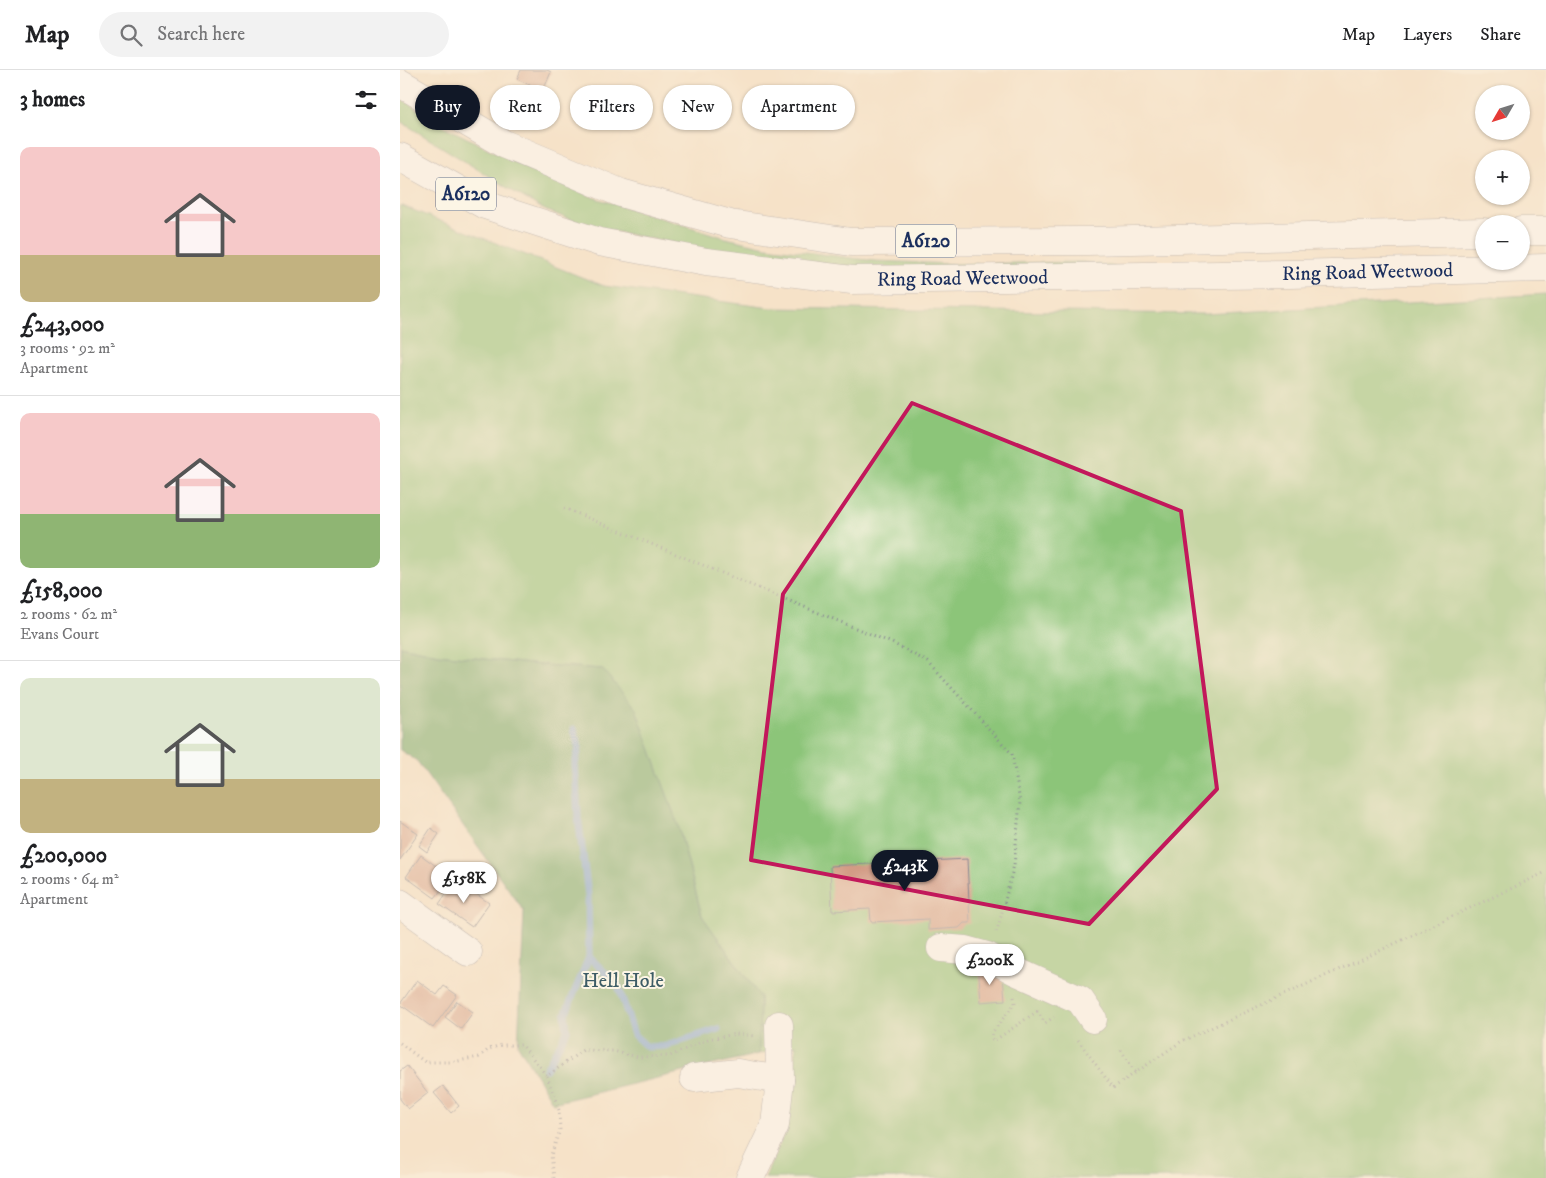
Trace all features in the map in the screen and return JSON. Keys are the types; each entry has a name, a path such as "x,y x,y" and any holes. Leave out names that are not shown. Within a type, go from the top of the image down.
{"main road":[{"name":"Ring Road Weetwood","path":"400,83 504,144 621,193 730,224 851,242 1088,241 1475,232"},
{"name":"Ring Road Weetwood","path":"400,157 485,205 599,242 706,262 852,280 1290,274 1546,268"},
{"path":"1530,232 1546,231"},
{"path":"400,903 468,952"},
{"path":"941,948 965,950 997,961 1062,1003 1080,1000 1084,1027"},
{"path":"750,1178 775,1125 780,1080 779,1032"},
{"path":"694,1078 738,1073 780,1080"}],"path":[{"path":"564,508 883,640 928,662 1012,754 1020,802 1014,865 999,924 997,961 1015,1003 992,1032 990,1038 994,1041 1037,1012 1062,1003"},
{"path":"1084,1027 1113,1088 1182,1041 1352,964 1546,872"},
{"path":"1037,1012 1045,1023 1062,1003"},
{"path":"547,1076 583,1050 613,1051 638,1057 670,1056 708,1039 736,1034 779,1032"},
{"path":"400,1043 425,1062 453,1062 479,1057 501,1045 522,1045 547,1076 559,1110 560,1130 551,1155 554,1178"},
{"path":"1121,1050 1134,1072"}],"highlighted area":[{"path":"912,403 1181,511 1217,789 1089,924 751,860 783,594"}],"green space":[{"path":"400,98 415,108 415,130 451,130 545,177 595,198 726,238 766,247 875,261 953,264 1083,262 1150,272 787,266 588,226 545,210 400,121"},
{"path":"400,205 604,286 771,308 1206,314 1546,294 1546,1178 765,1178 786,1129 796,1045 759,1054 760,997 702,916 678,825 601,669 530,664 438,654 400,646"},
{"name":"Hell Hole","path":"400,646 438,654 530,664 602,669 636,709 678,825 702,916 760,997 759,1054 553,1103 518,1045 524,911 417,761 400,750"}],"building":[{"path":"521,70 547,70 551,72 546,85 530,85 517,79"},
{"path":"400,821 418,834 400,860"},
{"path":"431,828 439,834 427,852 419,846"},
{"path":"421,855 451,877 435,898 406,877"},
{"path":"967,859 970,923 964,923 959,928 928,930 928,919 871,922 870,909 832,911 830,866"},
{"path":"456,880 489,903 472,927 439,904"},
{"path":"978,963 986,963 988,977 1003,976 1005,1000 981,1002"},
{"path":"417,980 437,995 444,986 457,995 433,1028 400,1004"},
{"path":"457,1001 473,1012 461,1029 445,1017"},
{"path":"407,1066 428,1093 408,1109 400,1099 400,1071"},
{"path":"443,1086 459,1106 451,1113 434,1093"}],"waterway":[{"path":"574,729 579,748 575,764 578,816 588,895 589,957 618,985 634,1035 647,1047 666,1046 718,1029"},
{"path":"546,1069 567,1031 565,1015 589,957"}]}
